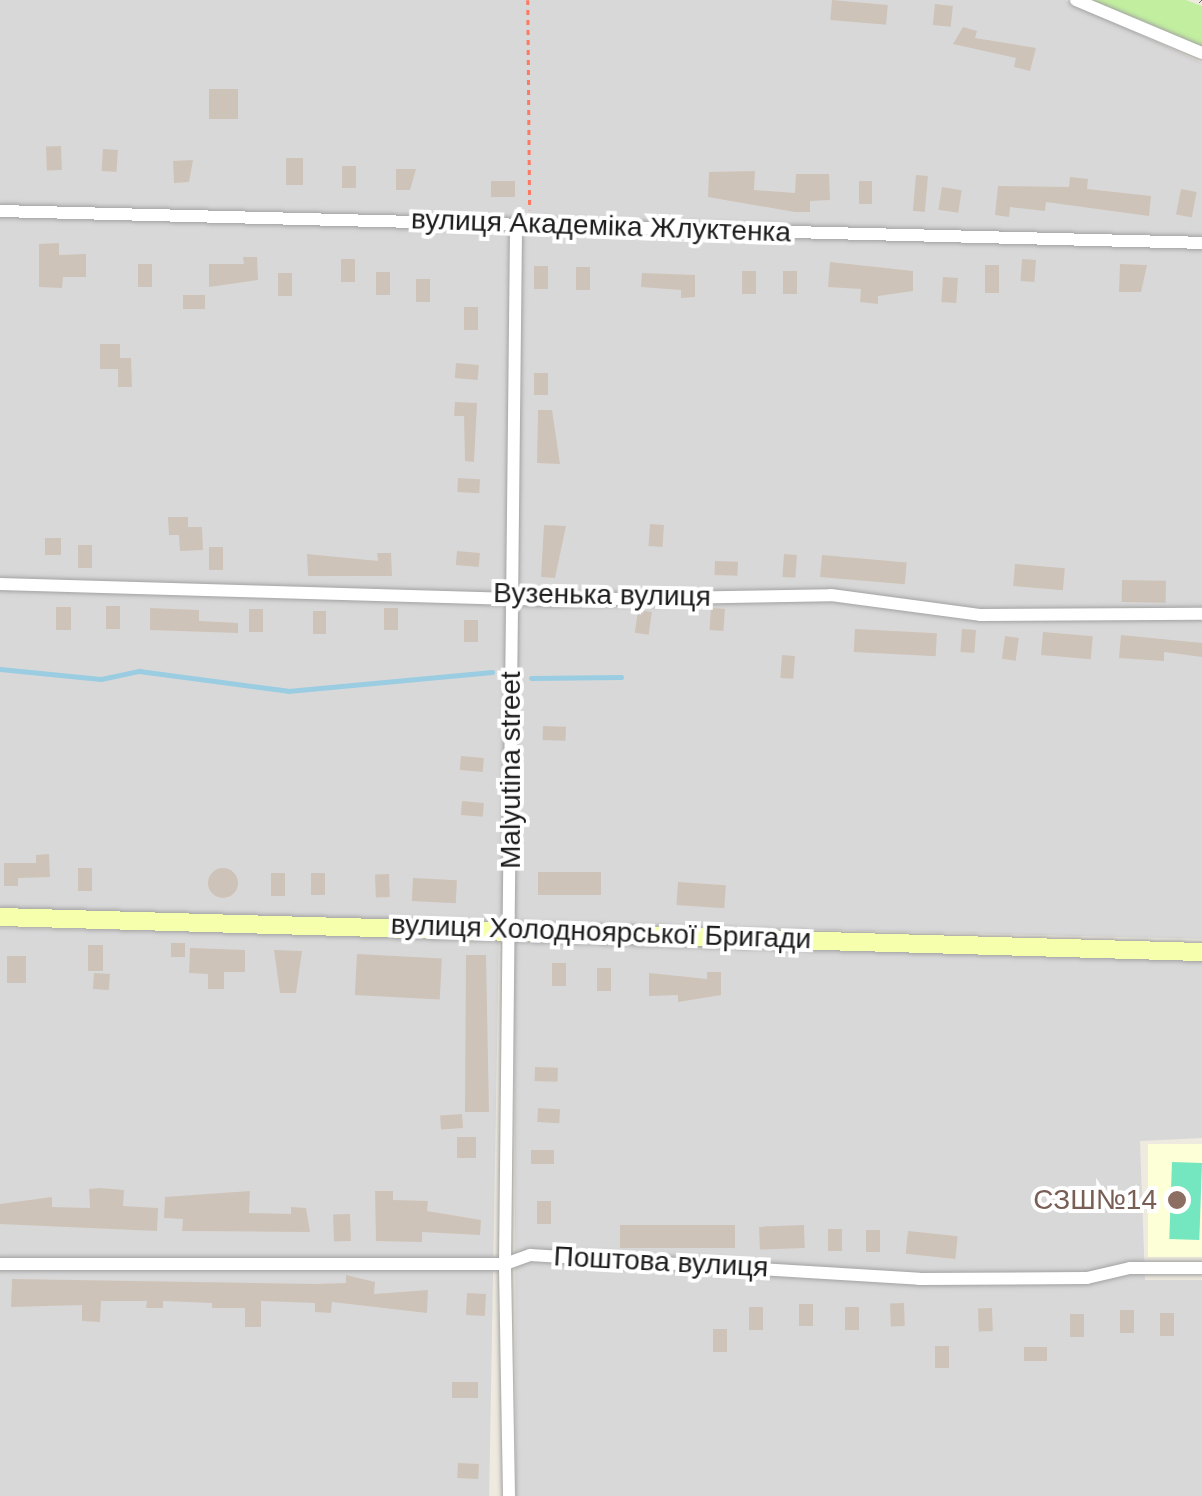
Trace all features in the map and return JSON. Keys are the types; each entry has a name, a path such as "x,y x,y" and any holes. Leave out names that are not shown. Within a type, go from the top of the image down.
{"street":[{"path":"1076,0 1202,54"},
{"name":"вулиця Академіка Жлуктенка","path":"0,211 1202,243"},
{"name":"Malyutina street","path":"510,1496 505,1264 512,598 523,222"},
{"name":"Вузенька вулиця","path":"0,584 512,598 831,595 980,615 1202,614"},
{"name":"вулиця Холодноярської Бригади","path":"0,917 511,928 1202,952"},
{"name":"Поштова вулиця","path":"0,1264 505,1264 530,1255 652,1259 920,1278 1087,1278 1130,1268 1202,1268"}],"path":[{"path":"523,222 528,0"}],"shaded area":[{"path":"0,0 1065,0 1202,63 1202,939 0,910"},
{"path":"0,928 499,937 489,1496 0,1496"},
{"path":"514,940 1202,961 1202,1138 1140,1141 1145,1280 1202,1280 1202,1496 516,1496"},
{"name":"СЗШ№14","path":"1148,1144 1202,1144 1202,1257 1148,1257"}],"green space":[{"path":"1080,0 1186,0 1202,6 1202,52"},
{"path":"1172,1162 1202,1163 1199,1240 1169,1239"}],"building":[{"path":"832,0 888,5 886,25 830,20"},
{"path":"935,4 953,6 951,27 933,25"},
{"path":"963,27 977,31 975,38 1036,48 1030,71 1014,67 1016,58 953,44"},
{"path":"209,89 238,89 238,119 209,119"},
{"path":"61,146 62,170 47,171 46,147"},
{"path":"103,149 118,150 116,172 101,171"},
{"path":"286,158 303,158 303,185 286,185"},
{"path":"193,160 189,182 174,183 173,161"},
{"path":"342,166 356,166 356,188 342,188"},
{"path":"396,169 416,169 410,190 396,190"},
{"path":"755,171 754,190 795,193 796,174 829,174 830,200 810,201 810,212 795,212 708,197 709,172"},
{"path":"916,175 928,176 925,212 913,211"},
{"path":"1070,177 1088,179 1087,189 1151,196 1149,216 1046,202 1045,211 1010,207 1009,217 995,215 998,186 1069,187"},
{"path":"491,181 515,181 515,197 491,197"},
{"path":"859,181 872,181 872,204 859,204"},
{"path":"942,187 962,190 958,213 938,210"},
{"path":"1181,189 1197,192 1192,218 1176,215"},
{"path":"59,243 59,255 86,254 86,277 63,277 62,288 39,287 39,244"},
{"path":"243,257 257,257 258,280 209,287 209,264 244,264"},
{"path":"341,259 355,259 355,282 341,282"},
{"path":"1022,259 1036,260 1034,282 1020,281"},
{"path":"830,262 913,271 913,291 878,296 878,304 860,302 861,289 828,287"},
{"path":"138,264 152,264 152,287 138,287"},
{"path":"1120,264 1147,265 1141,292 1119,292"},
{"path":"985,265 999,265 999,293 985,293"},
{"path":"534,266 548,266 548,289 534,289"},
{"path":"576,267 590,267 590,290 576,290"},
{"path":"742,271 756,271 756,294 742,294"},
{"path":"783,271 797,271 797,294 783,294"},
{"path":"376,272 390,272 390,295 376,295"},
{"path":"278,273 292,273 292,296 278,296"},
{"path":"642,273 695,275 695,297 681,298 681,290 641,287"},
{"path":"943,277 958,278 956,303 941,302"},
{"path":"416,279 430,279 430,302 416,302"},
{"path":"183,295 205,295 205,309 183,309"},
{"path":"464,307 478,307 478,330 464,330"},
{"path":"100,344 120,344 120,358 131,358 132,387 118,387 118,369 100,369"},
{"path":"456,363 479,365 478,380 455,378"},
{"path":"534,373 548,373 548,395 534,395"},
{"path":"455,402 477,403 474,462 465,461 464,416 454,416"},
{"path":"538,410 552,410 560,464 537,463"},
{"path":"458,478 480,479 479,493 457,492"},
{"path":"168,517 188,517 188,527 202,527 203,550 180,551 179,535 169,535"},
{"path":"650,524 664,525 662,547 648,546"},
{"path":"544,525 566,526 555,578 541,577"},
{"path":"45,538 61,538 61,555 45,555"},
{"path":"78,545 92,545 92,568 78,568"},
{"path":"209,547 223,547 223,570 209,570"},
{"path":"457,551 480,553 479,567 456,565"},
{"path":"377,553 391,553 392,576 308,576 307,554 378,561"},
{"path":"784,554 797,555 795,578 782,577"},
{"path":"822,555 907,562 905,584 820,577"},
{"path":"715,561 738,562 737,576 715,575"},
{"path":"1015,564 1065,568 1063,590 1013,586"},
{"path":"1122,580 1166,581 1166,603 1122,602"},
{"path":"106,606 120,606 120,629 106,629"},
{"path":"56,607 71,607 71,630 56,630"},
{"path":"150,608 199,610 199,621 238,623 238,633 150,630"},
{"path":"384,608 398,608 398,630 384,630"},
{"path":"711,608 725,609 723,631 709,630"},
{"path":"249,609 263,609 263,632 249,632"},
{"path":"638,610 652,612 649,635 635,633"},
{"path":"313,611 326,611 326,634 313,634"},
{"path":"464,620 478,620 478,642 464,642"},
{"path":"855,629 937,633 936,656 854,652"},
{"path":"962,629 976,630 974,653 960,652"},
{"path":"1043,632 1093,636 1091,659 1041,655"},
{"path":"1121,635 1202,643 1202,657 1164,652 1164,661 1119,658"},
{"path":"1005,636 1019,638 1016,661 1002,659"},
{"path":"782,655 795,656 793,679 780,678"},
{"path":"543,726 566,727 565,741 543,740"},
{"path":"461,756 484,758 483,772 460,770"},
{"path":"462,801 484,803 483,817 461,815"},
{"path":"49,854 50,877 18,878 18,886 4,886 4,863 36,863 36,855"},
{"path":"78,868 92,868 92,891 78,891"},
{"path":"223,868 237,877 238,883 229,897 223,898 209,889 208,883 217,869"},
{"path":"538,872 601,872 601,895 538,895"},
{"path":"271,873 285,873 285,896 271,896"},
{"path":"311,873 325,873 325,895 311,895"},
{"path":"375,874 389,874 390,897 376,897"},
{"path":"413,878 457,880 456,903 412,901"},
{"path":"678,882 726,885 724,908 676,905"},
{"path":"171,943 185,943 185,957 171,957"},
{"path":"88,945 103,945 103,971 88,971"},
{"path":"190,948 245,950 245,972 224,972 224,989 208,989 208,974 189,973"},
{"path":"274,950 302,951 296,993 280,993"},
{"path":"357,954 442,958 440,999 355,995"},
{"path":"466,955 486,955 489,1112 465,1112"},
{"path":"7,956 26,956 26,983 7,983"},
{"path":"552,963 566,963 566,986 552,986"},
{"path":"597,968 611,968 611,991 597,991"},
{"path":"707,972 721,972 721,995 678,1002 678,995 649,996 649,973 707,979"},
{"path":"94,973 110,974 109,990 93,989"},
{"path":"535,1067 558,1068 557,1082 535,1081"},
{"path":"538,1108 560,1109 559,1123 537,1122"},
{"path":"462,1114 463,1128 441,1130 440,1116"},
{"path":"457,1137 476,1137 476,1158 457,1158"},
{"path":"531,1150 554,1150 554,1164 531,1164"},
{"path":"89,1189 124,1190 123,1206 158,1208 157,1231 0,1224 0,1204 52,1197 52,1207 90,1208"},
{"path":"250,1191 249,1213 291,1214 291,1207 306,1208 310,1232 182,1231 183,1219 164,1218 165,1197"},
{"path":"375,1191 393,1191 393,1200 428,1201 427,1211 481,1220 480,1235 422,1232 422,1242 376,1241"},
{"path":"537,1201 551,1201 551,1224 537,1224"},
{"path":"350,1214 351,1241 334,1242 333,1215"},
{"path":"620,1225 735,1225 735,1248 620,1248"},
{"path":"804,1225 805,1248 760,1250 759,1227"},
{"path":"828,1229 842,1229 842,1251 828,1251"},
{"path":"866,1230 880,1230 880,1252 866,1252"},
{"path":"908,1231 958,1236 955,1259 906,1254"},
{"path":"346,1275 375,1282 374,1294 428,1290 427,1313 332,1302 331,1313 315,1312 315,1303 261,1301 261,1327 245,1327 245,1308 212,1308 212,1303 163,1301 163,1308 146,1308 147,1301 101,1301 100,1322 82,1321 82,1305 11,1307 12,1279 316,1284 346,1283"},
{"path":"467,1293 486,1294 485,1316 466,1315"},
{"path":"890,1303 904,1303 905,1326 891,1326"},
{"path":"799,1304 813,1304 813,1326 799,1326"},
{"path":"749,1307 763,1307 763,1330 749,1330"},
{"path":"845,1307 859,1307 859,1330 845,1330"},
{"path":"978,1308 992,1308 993,1331 979,1331"},
{"path":"1120,1310 1134,1310 1134,1333 1120,1333"},
{"path":"1160,1313 1174,1313 1174,1336 1160,1336"},
{"path":"1070,1314 1084,1314 1084,1337 1070,1337"},
{"path":"713,1329 727,1329 727,1352 713,1352"},
{"path":"935,1346 949,1346 949,1368 935,1368"},
{"path":"1024,1347 1047,1347 1047,1361 1024,1361"},
{"path":"452,1382 478,1382 478,1398 452,1398"},
{"path":"458,1463 479,1464 478,1479 457,1478"}],"waterway":[{"path":"0,669 101,679 139,671 288,691 492,672"},
{"path":"531,678 621,677"}],"place":[{"name":"СЗШ№14","path":"1177,1200"}]}
